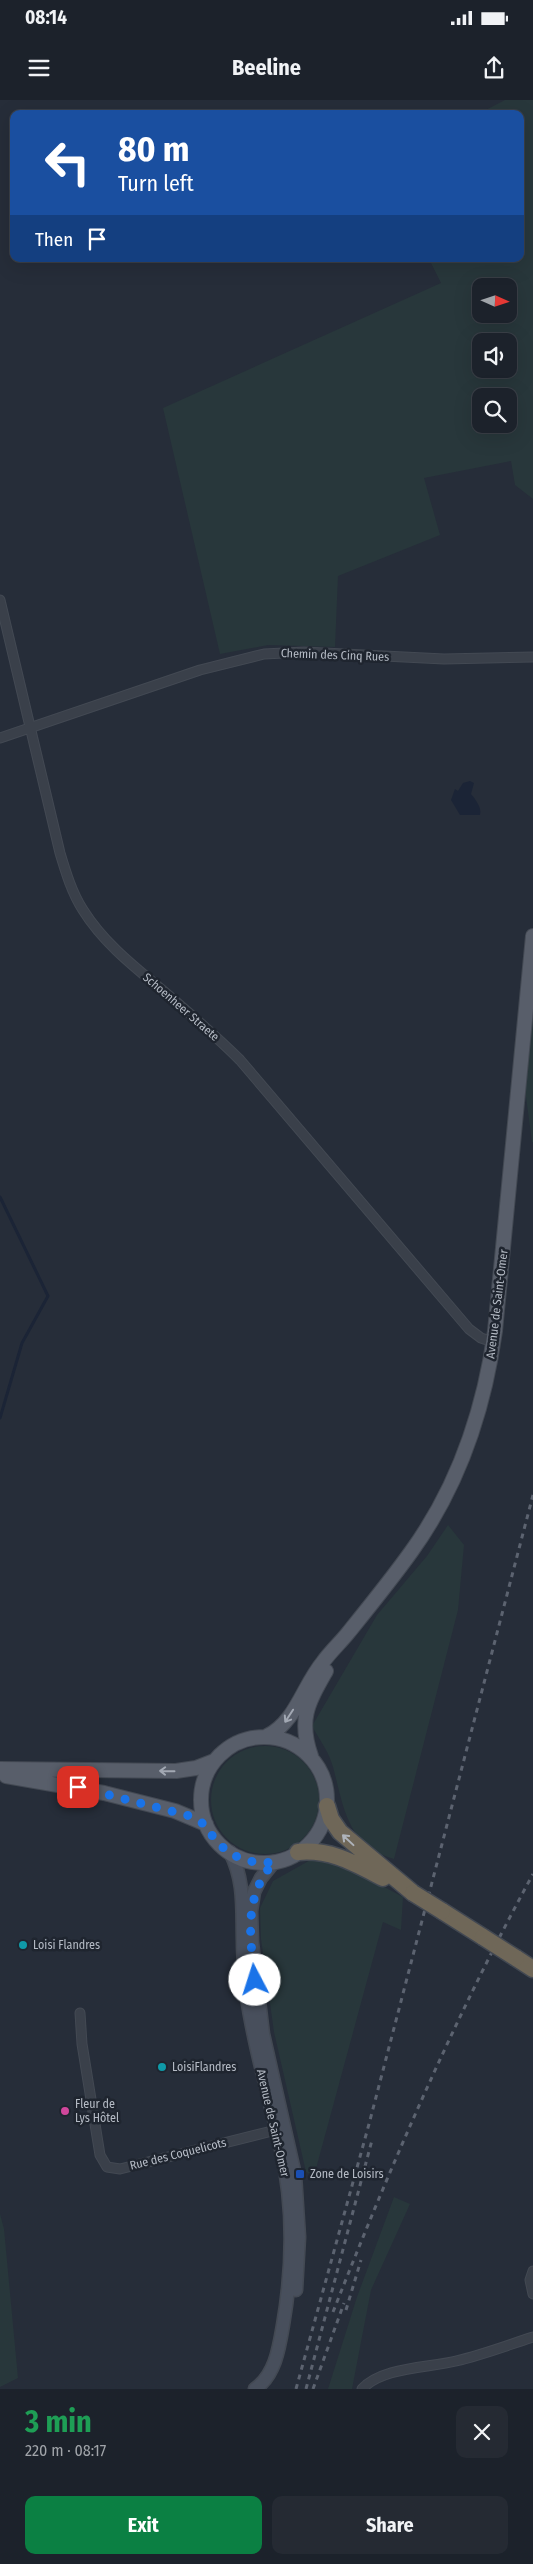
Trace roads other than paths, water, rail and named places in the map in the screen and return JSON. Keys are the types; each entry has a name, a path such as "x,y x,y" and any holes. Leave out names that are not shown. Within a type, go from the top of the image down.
{"highway":[{"path":"327,1806 340,1832 413,1893"},
{"path":"298,1852 317,1851 332,1853 413,1893 533,1968"}],"main road":[{"name":"Avenue de Saint-Omer","path":"266,1736 284,1724 318,1668 348,1634 411,1552 449,1486 476,1422 493,1342 533,936"},
{"name":"Avenue de Saint-Omer","path":"312,1759 304,1732 306,1712 348,1634"},
{"path":"0,1769 176,1771 196,1768 214,1761 238,1742 266,1736 294,1744 312,1759 324,1778 327,1806 318,1832 298,1852 274,1862 251,1861 230,1852 216,1840 206,1824 201,1794 205,1776 214,1761"},
{"path":"0,1775 104,1792 175,1811 206,1824"},
{"name":"Avenue de Saint-Omer","path":"230,1852 241,1880 244,1961 251,2018 281,2129 289,2210 288,2284 282,2329 275,2361 267,2378 255,2389"},
{"name":"Avenue de Saint-Omer","path":"270,2389 282,2356 291,2318 298,2265 297,2200 263,2034 251,1932 254,1892 261,1878 274,1862"}],"street":[{"name":"Schoenheer Straete","path":"0,600 64,867 79,902 97,930 122,956 206,1026 240,1060 469,1329 481,1338 493,1342"},
{"name":"Chemin des Cinq Rues","path":"0,738 206,668 264,654 304,652 444,659 533,657"},
{"name":"Rue des Coquelicots","path":"80,2013 82,2044 100,2155 106,2167 120,2169 281,2129"},
{"path":"533,2271 530,2280 533,2294"},
{"path":"362,2389 371,2380 383,2375 457,2361 533,2337"}],"water":[{"path":"470,781 474,783 471,794 477,801 480,815 460,815 451,800 455,789 458,791 463,783"}],"waterway":[{"path":"0,1197 48,1296 22,1343 0,1418"}],"railway":[{"path":"296,2389 369,2124 533,1495"},
{"path":"333,2312 378,2200 451,2035 533,1874"},
{"path":"306,2389 372,2140"},
{"path":"346,2310 361,2260"},
{"path":"313,2389 344,2303"}],"place":[{"name":"Loisi Flandres","path":"23,1945"},
{"name":"LoisiFlandres","path":"162,2067"},
{"name":"Fleur de Lys Hôtel","path":"65,2111"},
{"name":"Zone de Loisirs","path":"300,2174"}]}
